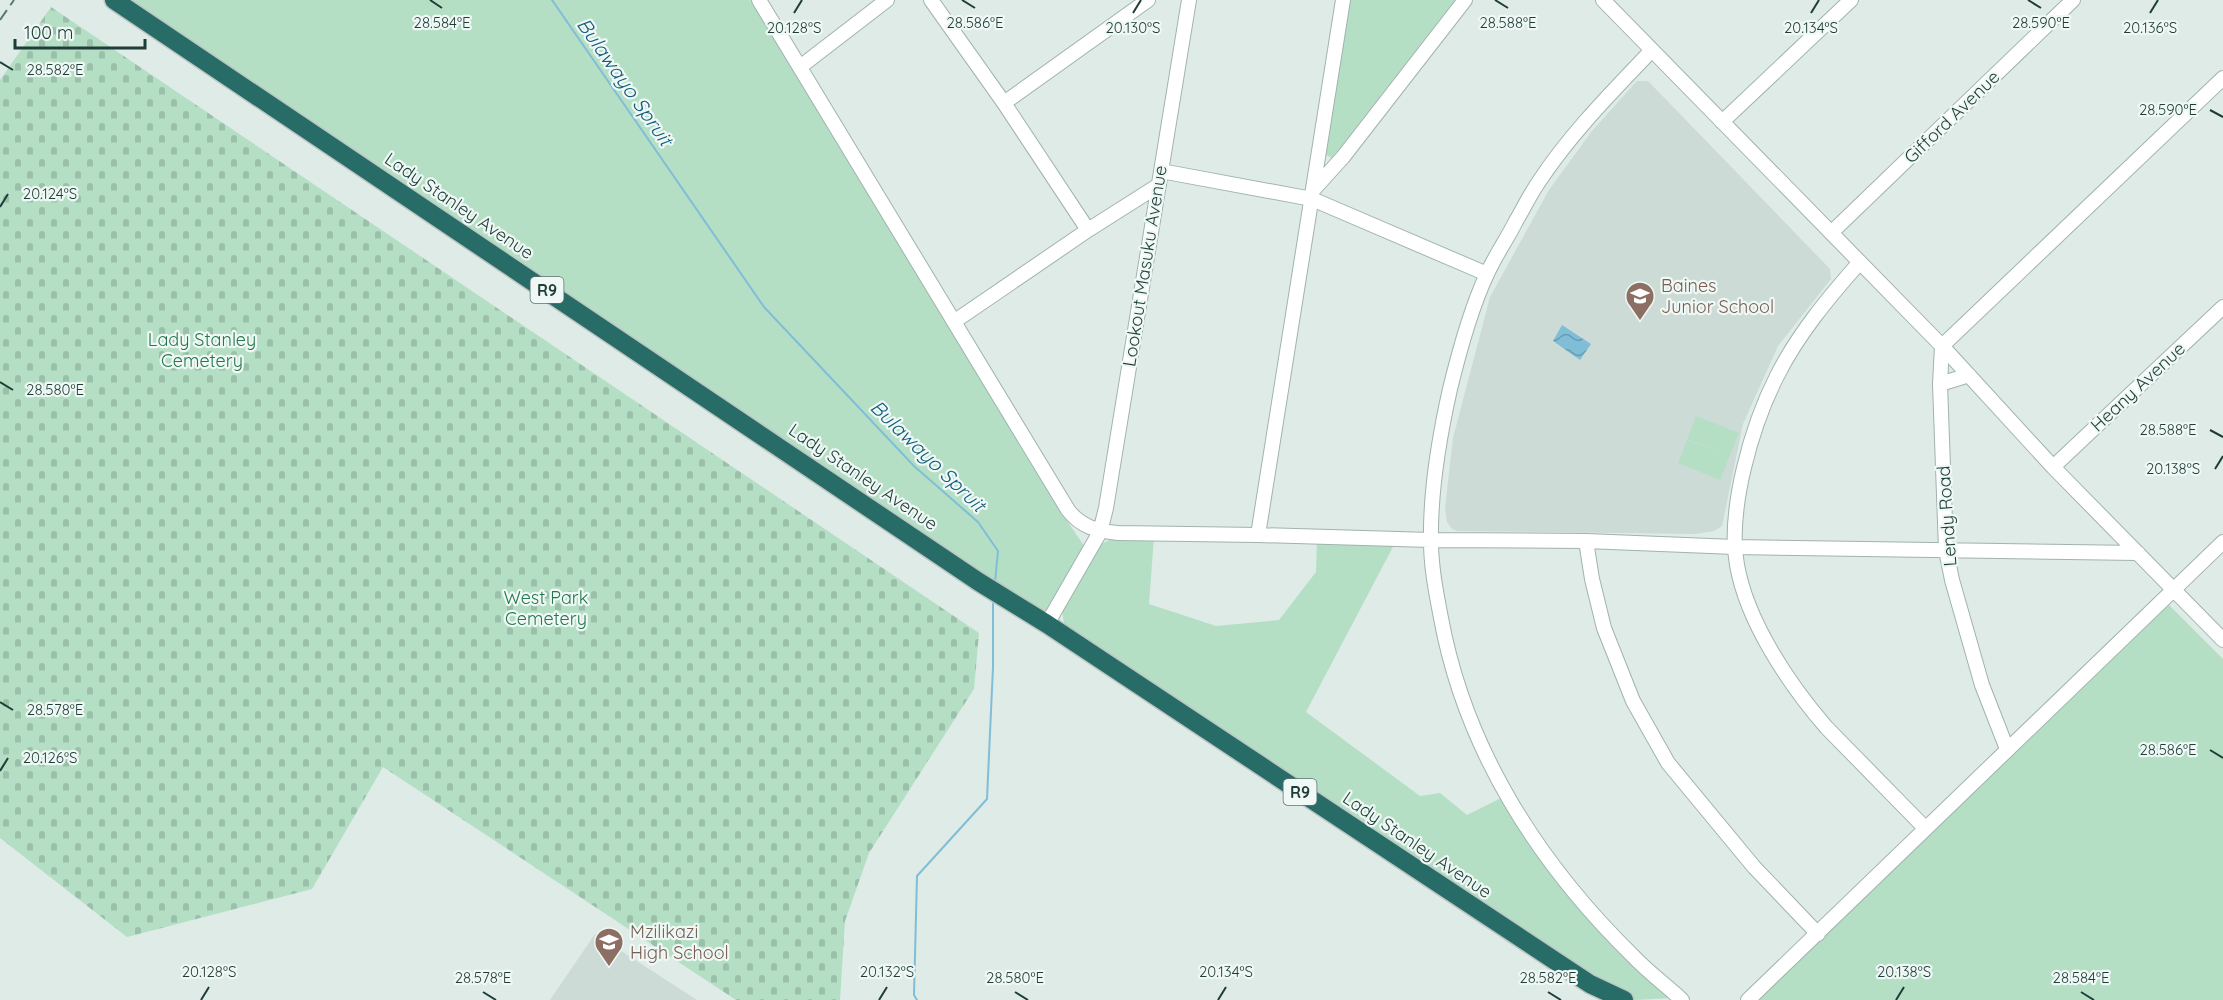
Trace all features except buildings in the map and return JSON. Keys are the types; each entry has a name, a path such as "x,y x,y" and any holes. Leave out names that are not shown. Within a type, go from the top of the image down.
{"highway":[{"name":"Lady Stanley Avenue","path":"114,0 980,582 1590,984 1624,1000"},
{"name":"Lady Stanley Avenue","path":"1590,984 1606,1000"}],"street":[{"path":"759,0 1068,510 1085,526 1118,533 1586,541 1735,547 2138,553"},
{"path":"800,67 887,0"},
{"path":"931,0 1004,103 1088,230"},
{"path":"1004,103 1148,0"},
{"name":"Lookout Masuku Avenue","path":"1047,624 1100,531 1106,508 1189,0"},
{"path":"1258,535 1343,0"},
{"path":"1313,194 1465,0"},
{"path":"1603,0 1942,346 2053,466 2223,640"},
{"path":"1722,122 1851,0"},
{"name":"Gifford Avenue","path":"1831,233 2073,0"},
{"path":"1652,50 1584,122 1561,151 1537,184 1487,274 1458,356 1445,412 1437,459 1431,540 1433,573 1447,651 1464,706 1499,785 1541,850 1591,910 1633,956 1681,1000"},
{"path":"1942,346 2223,78"},
{"path":"1161,171 1313,194 1487,274"},
{"path":"955,321 1088,230 1159,185"},
{"path":"1860,262 1828,299 1777,376 1749,452 1739,492 1735,547 1737,567 1761,630 1782,667 1812,711 1925,828"},
{"name":"Heany Avenue","path":"2053,466 2223,307"},
{"name":"Lendy Road","path":"1942,346 1940,384 1946,550 1952,580 1982,686 2007,749"},
{"path":"1940,384 1969,375"},
{"path":"1586,541 1604,628 1633,701 1668,762 1754,867 1818,934"},
{"path":"1748,1000 2223,542"}],"shaded area":[{"name":"Baines Junior School","path":"1637,81 1648,81 1830,269 1831,279 1778,346 1743,424 1722,526 1714,531 1695,534 1458,531 1452,529 1447,522 1445,508 1453,438 1490,297 1549,190 1592,131"},
{"name":"Mzilikazi High School","path":"595,934 697,1000 550,1000"}],"green space":[{"path":"130,0 750,0 1063,515 1085,547 1044,614"},
{"path":"1348,0 1455,0 1332,158 1324,154"},
{"name":"West Park Cemetery","path":"51,7 979,633 974,689 869,853 845,921 840,1000 736,1000 383,767 312,889 127,937 0,838 0,80"},
{"path":"1696,416 1739,433 1720,480 1678,463 1687,440 1727,455 1687,439"},
{"path":"1116,537 1154,537 1149,604 1216,626 1279,620 1316,572 1317,540 1395,543 1306,712 1420,796 1440,793 1467,815 1503,797 1538,857 1627,960 1672,998 1635,1000 1589,977 1076,635 1064,623 1062,611 1099,545"},
{"path":"2168,604 2223,659 2223,1000 1753,1000"}],"water":[{"path":"1562,325 1591,344 1580,360 1553,341"}],"waterway":[{"name":"Bulawayo Spruit","path":"552,0 764,307 914,466 978,522 998,551 995,582"},
{"name":"Bulawayo Spruit","path":"917,1000 914,995 917,876 987,799 993,667 993,599"}],"railway":[{"path":"0,20 14,0"}],"place":[{"name":"Baines Junior School","path":"1640,322"},
{"name":"Mzilikazi High School","path":"609,968"}],"park label":[{"name":"Lady Stanley Cemetery","path":"202,350"}]}
